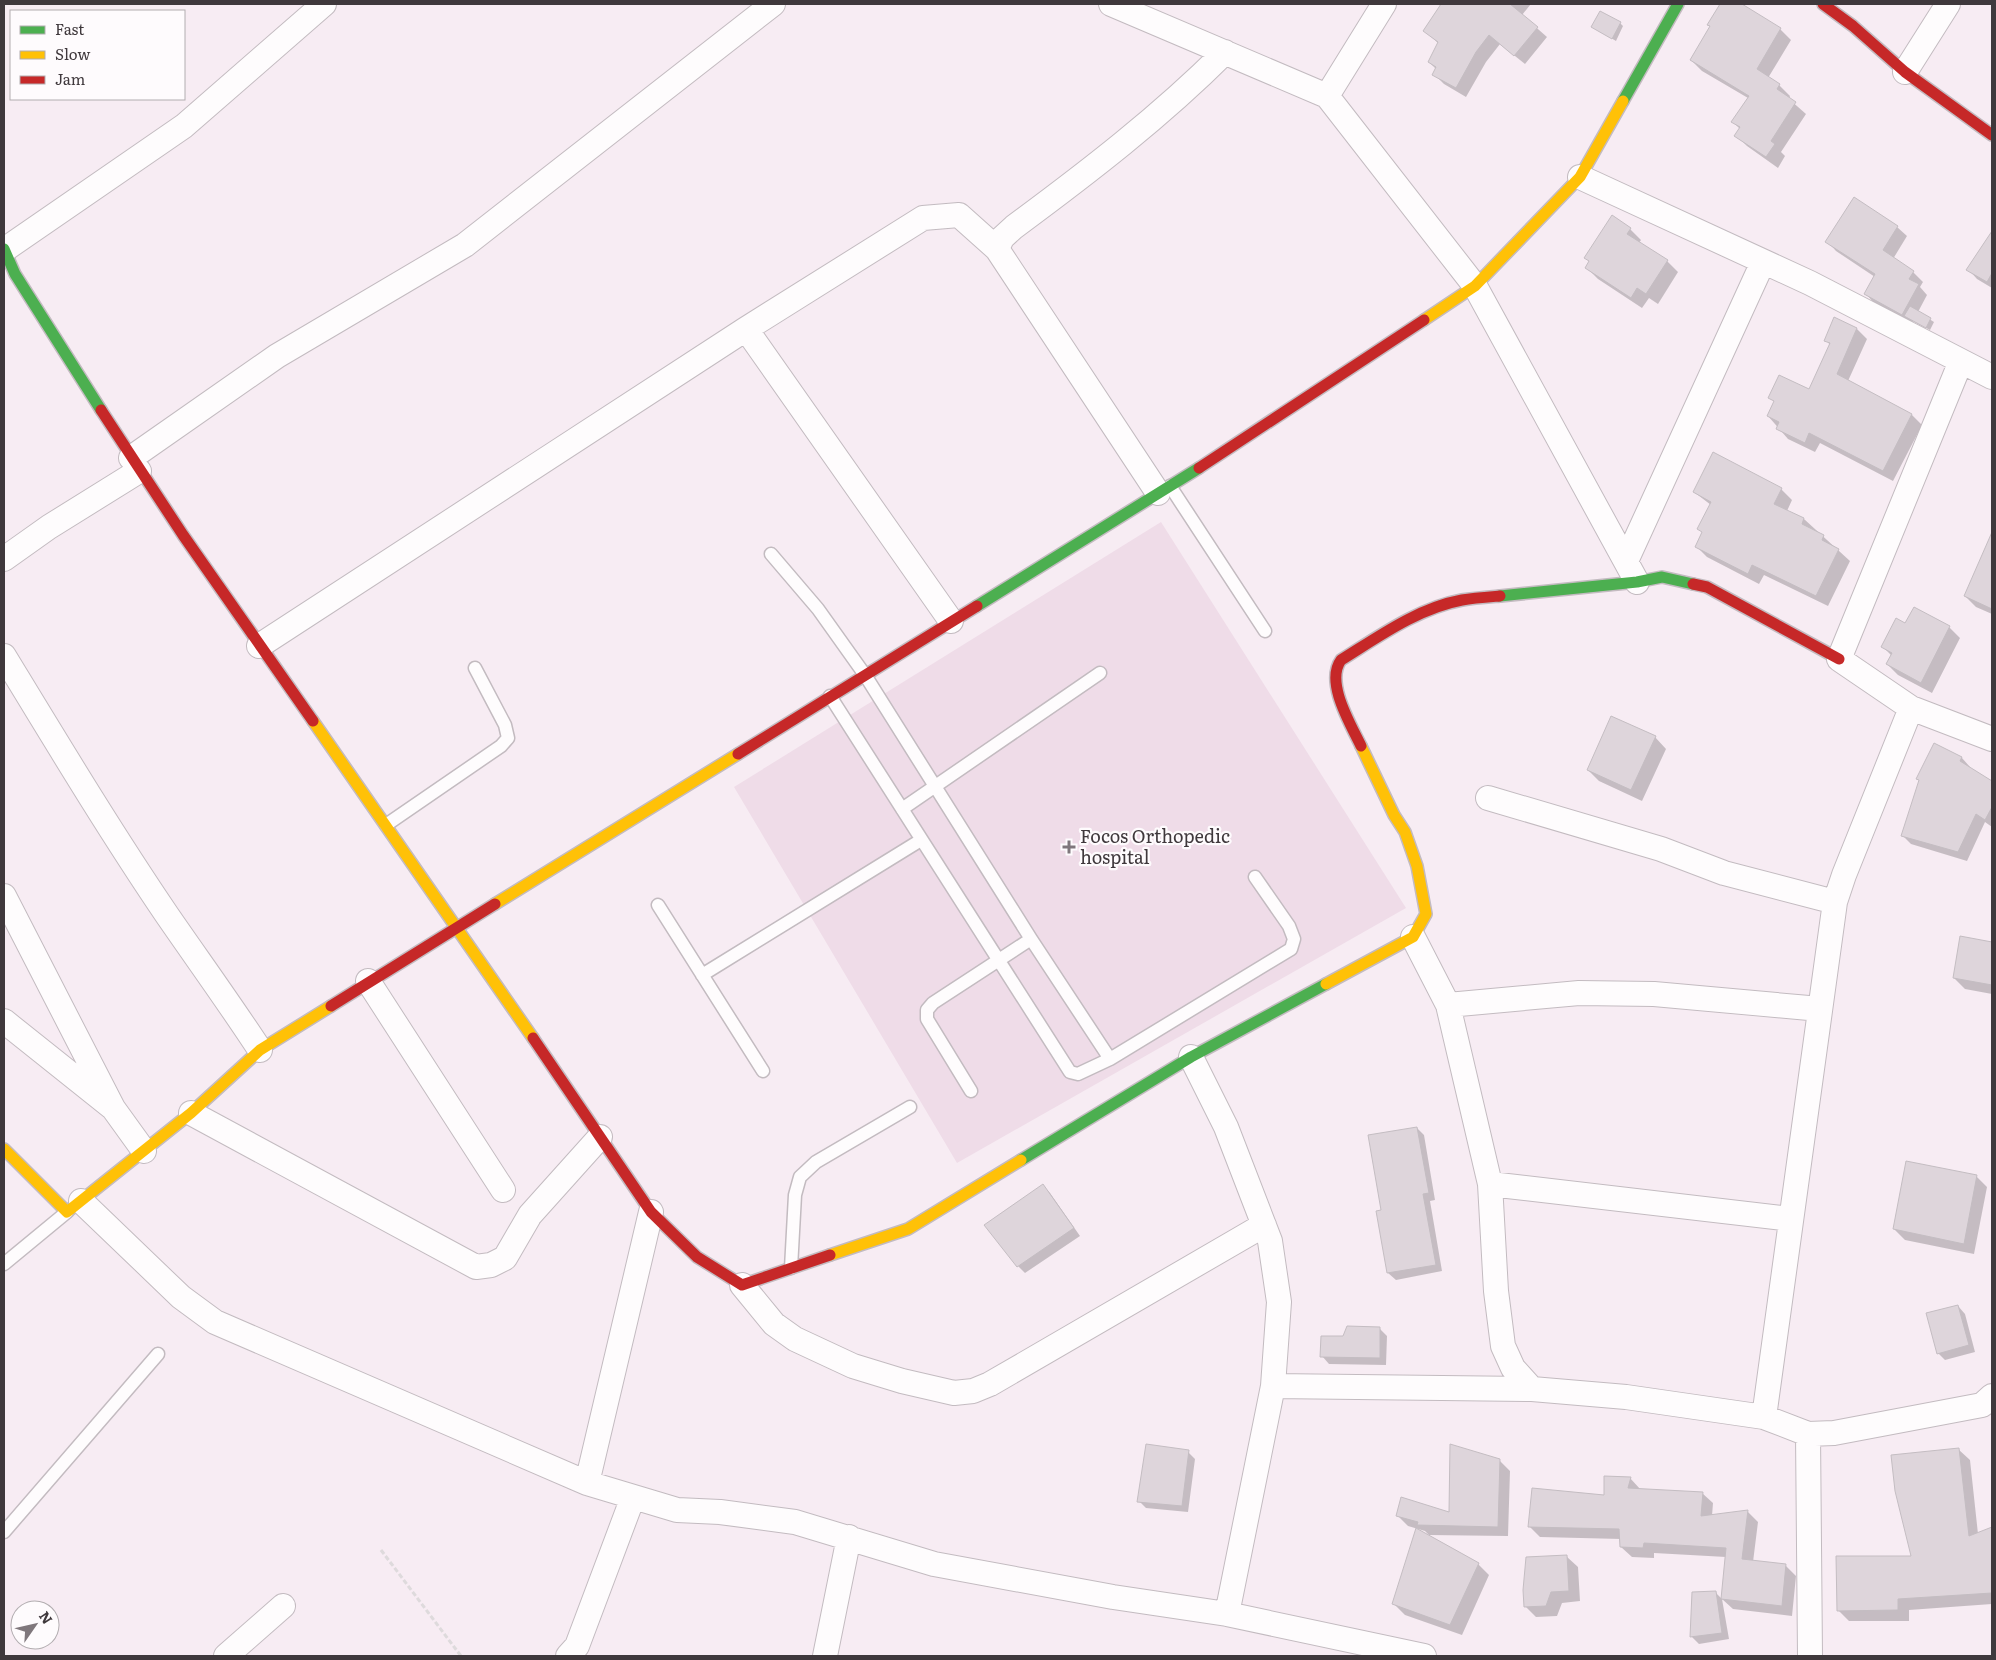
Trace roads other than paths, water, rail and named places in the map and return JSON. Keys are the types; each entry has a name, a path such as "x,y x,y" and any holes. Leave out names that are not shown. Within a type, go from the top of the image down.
{"street":[{"path":"324,4 184,126 4,249 10,278 259,646 457,926 651,1212 697,1257 742,1285 774,1324 795,1339 853,1366 902,1381 954,1393 973,1391 1264,1225"},
{"path":"4,559 135,465 277,356 465,245 773,4"},
{"path":"1111,4 1327,96 1475,286 1637,582"},
{"path":"1327,96 1384,4"},
{"path":"74,1206 191,1114 260,1050 368,981 1164,490 1475,286 1580,177 1678,4"},
{"path":"1823,4 1853,26 1905,72 1992,135"},
{"path":"1905,72 1948,4"},
{"path":"997,249 1002,238 1014,227 1142,128 1190,88 1225,52"},
{"path":"1580,177 1810,283 1992,378"},
{"path":"259,646 746,329 923,218 959,215 997,249 1164,490"},
{"path":"1626,561 1763,262"},
{"path":"746,329 951,621"},
{"path":"1839,659 1961,361"},
{"path":"742,1285 908,1229 1192,1057 1413,937 1426,914 1417,866 1405,832 1394,815 1346,714 1335,683 1336,667 1340,660 1394,626 1439,605 1461,600 1637,582 1662,577 1706,587 1839,659 1911,708 1992,739"},
{"path":"4,656 62,752 167,915 260,1050"},
{"path":"1764,1417 1835,902 1911,708"},
{"path":"1488,798 1662,849 1724,874 1835,902"},
{"path":"4,896 113,1108 144,1151"},
{"path":"1413,937 1448,1005 1490,1184 1496,1291 1503,1346 1513,1368 1532,1389"},
{"path":"368,981 503,1190"},
{"path":"1448,1005 1579,993 1654,994 1820,1009"},
{"path":"4,1021 113,1108"},
{"path":"1192,1057 1226,1127 1270,1241 1279,1302 1273,1386 1227,1614"},
{"path":"191,1114 476,1267 491,1265 505,1258 530,1215 600,1137"},
{"path":"4,1149 181,1297 215,1322 587,1483 677,1510 720,1512 795,1522 934,1564 1113,1597 1227,1614 1329,1647 1424,1656"},
{"path":"1490,1184 1791,1219"},
{"path":"587,1483 651,1212"},
{"path":"1273,1386 1532,1389 1626,1397 1764,1417 1808,1434 1834,1433 1982,1405 1992,1396"},
{"path":"1808,1434 1810,1656"},
{"path":"568,1656 577,1646 633,1497"},
{"path":"825,1656 849,1537"},
{"path":"226,1656 283,1606"}],"lane":[{"path":"1164,490 1265,631"},
{"path":"771,554 818,609 865,675 1110,1059"},
{"path":"386,825 501,746 508,738 505,725 475,668"},
{"path":"902,809 1100,673"},
{"path":"830,696 1070,1072 1078,1074 1110,1059 1291,949 1294,939 1289,926 1255,877"},
{"path":"702,975 921,840"},
{"path":"658,906 763,1071"},
{"path":"971,1091 927,1019 927,1010 933,1003 1032,938"},
{"path":"791,1268 795,1194 800,1177 816,1162 910,1107"},
{"path":"4,1264 74,1206"},
{"path":"4,1532 158,1354"}],"place":[{"name":"Focos Orthopedic hospital","path":"1069,847"}]}
